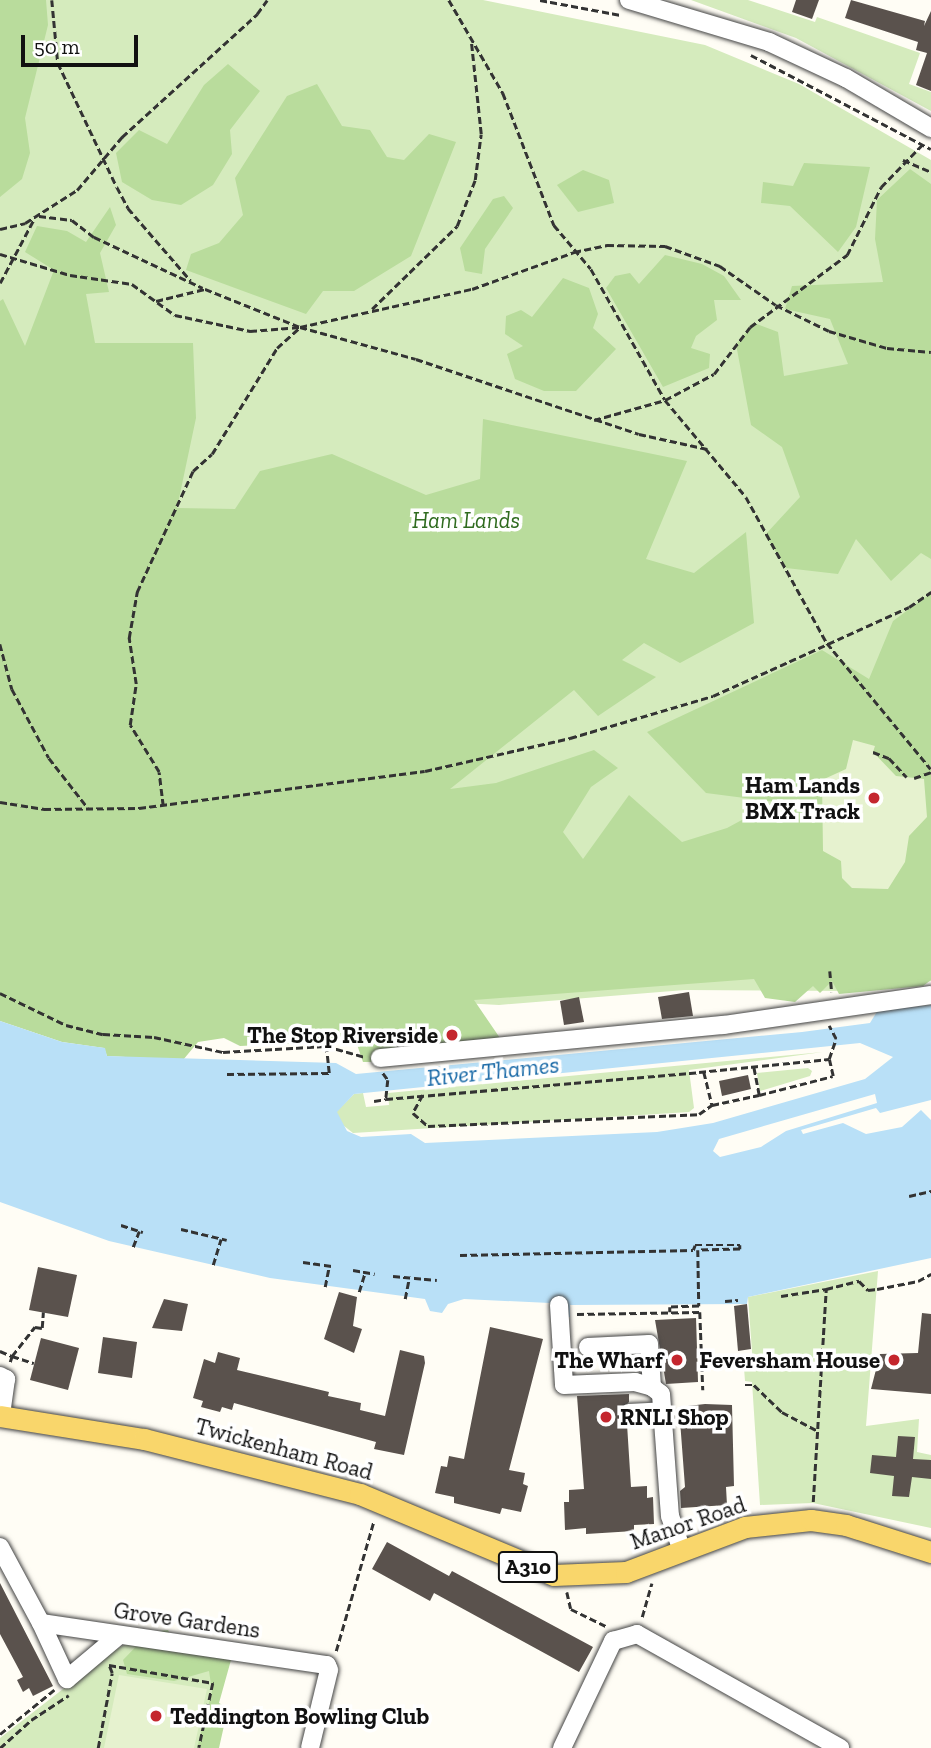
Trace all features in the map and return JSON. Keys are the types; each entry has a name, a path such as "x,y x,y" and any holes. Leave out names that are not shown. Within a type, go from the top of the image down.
{"main road":[{"name":"Twickenham Road","path":"0,1416 157,1442 360,1494 523,1565 562,1575 626,1572"},
{"name":"Manor Road","path":"626,1572 745,1527 811,1520 846,1525 931,1552"}],"street":[{"path":"628,8 769,42 846,78 927,137"},
{"path":"381,1065 723,1025 931,995"},
{"path":"559,1305 564,1385 635,1382 652,1387 661,1394 670,1516 682,1551"},
{"path":"588,1347 649,1344 652,1387"},
{"path":"0,1416 3,1377"},
{"path":"629,1413 663,1411"},
{"path":"0,1547 41,1623 70,1686 115,1639"},
{"name":"Grove Gardens","path":"41,1623 115,1639 327,1665"},
{"path":"562,1748 613,1641 631,1634 840,1748"},
{"path":"310,1748 330,1670 327,1665"}],"path":[{"path":"52,0 58,63 128,208 191,281"},
{"path":"0,229 37,216 77,190 104,158 182,80 257,14 267,0"},
{"path":"449,0 503,93 554,225 591,269 636,342 665,400 746,496 827,643 931,771 914,778"},
{"path":"540,0 628,8"},
{"path":"371,310 457,226 475,180 481,134 471,37"},
{"path":"744,52 927,137 931,149"},
{"path":"594,420 665,400 714,374 750,327 776,305 847,256 881,187 927,137"},
{"path":"903,160 931,172"},
{"path":"0,283 15,259 22,234 37,216"},
{"path":"37,216 72,220 94,237 205,289 300,327 416,359 594,420 707,449"},
{"path":"0,254 70,275 132,284 176,315 250,331 300,327 472,289 574,251 607,245 665,246 720,266 776,305 829,331 887,348 931,352"},
{"path":"156,301 205,289"},
{"path":"163,806 159,772 130,725 136,684 129,638 137,592 193,471 212,454 277,348 300,327"},
{"path":"0,802 88,808 163,806 425,771 570,738 713,696 909,607 931,592"},
{"path":"0,644 12,689 49,758 88,808"},
{"path":"873,752 889,758 907,777"},
{"path":"830,971 837,1009"},
{"path":"0,993 66,1025 103,1034 154,1037 223,1052 326,1046 381,1065 388,1080 386,1099"},
{"path":"423,1095 413,1113 428,1126 699,1114 712,1105 759,1096 833,1076 829,1059 835,1039 829,1028"},
{"path":"227,1074 329,1073 326,1046"},
{"path":"374,1101 829,1059"},
{"path":"753,1065 759,1096"},
{"path":"704,1072 712,1105"},
{"path":"909,1196 931,1191"},
{"path":"121,1225 141,1231 133,1247"},
{"path":"181,1230 227,1240"},
{"path":"213,1265 221,1239"},
{"path":"460,1255 694,1250 695,1245 740,1245 740,1249 698,1250 699,1306 670,1307 670,1312"},
{"path":"303,1262 331,1266 325,1287"},
{"path":"353,1270 375,1274"},
{"path":"359,1292 365,1272"},
{"path":"781,1296 859,1282 868,1290 877,1289 931,1274"},
{"path":"393,1276 437,1280"},
{"path":"405,1299 410,1278"},
{"path":"811,1520 827,1289"},
{"path":"725,1301 738,1300"},
{"path":"732,1301 732,1308"},
{"path":"3,1377 12,1356 34,1326 41,1328 43,1312"},
{"path":"0,1351 34,1363"},
{"path":"745,1385 754,1385 782,1412 818,1431"},
{"path":"327,1665 334,1658 379,1503"},
{"path":"562,1575 571,1608 631,1634 658,1562"},
{"path":"101,1672 120,1652 115,1639"},
{"path":"98,1748 112,1673 109,1665"},
{"path":"109,1665 213,1683 200,1748"},
{"path":"0,1734 70,1686"},
{"path":"0,1748 70,1686"}],"green space":[{"name":"Ham Lands","path":"0,0 483,0 705,45 799,84 931,160 931,981 854,991 685,990 499,1005 462,1003 462,1037 381,1040 228,1022 0,970"},
{"path":"0,0 46,0 48,25 25,118 30,153 22,179 0,197"},
{"path":"691,0 748,0 815,22 817,17 920,53 909,84 931,92 931,111 796,38"},
{"path":"228,64 260,91 230,130 232,154 213,185 181,205 152,200 122,182 116,153 139,130 167,144 204,85"},
{"path":"317,84 342,126 370,130 387,157 404,160 429,134 456,142 411,256 354,291 323,291 306,314 186,270 191,254 219,243 243,215 235,178 287,96"},
{"path":"804,163 870,167 856,227 838,252 790,206 761,203 763,182 793,186"},
{"path":"910,169 931,184 931,559 921,553 891,581 856,539 838,574 786,568 765,535 800,497 782,447 751,425 736,344 754,323 778,332 784,376 848,364 830,319 785,309 792,286 883,282 875,239 877,200"},
{"path":"583,170 609,180 614,203 578,212 557,185"},
{"path":"504,196 513,208 485,249 482,274 465,271 460,248 493,199"},
{"path":"110,207 116,225 100,253 109,292 86,294 95,343 193,343 196,418 177,508 235,509 260,471 332,454 426,495 480,479 483,419 687,461 646,559 694,573 746,532 754,623 680,663 644,643 622,660 656,677 598,716 574,690 450,789 496,783 594,750 618,768 591,787 563,832 583,859 629,795 682,842 727,828 775,802 706,793 647,732 822,650 869,679 893,621 931,593 931,980 923,986 839,994 832,981 820,993 813,986 795,1002 765,998 754,979 474,1000 502,1041 429,1052 406,1032 385,1062 363,1062 352,1030 337,1041 240,1046 224,1038 198,1042 183,1060 107,1056 104,1048 62,1042 0,1021 0,301 3,299 25,346 54,270 25,252 37,226 67,231 86,242"},
{"path":"665,255 702,264 724,276 741,300 714,300 717,320 696,336 691,348 710,354 709,368 663,387 606,288 615,276 630,273 639,284"},
{"path":"563,278 589,288 598,314 593,328 616,349 576,391 544,391 515,379 507,354 523,346 505,334 506,316 521,310 532,317"},
{"name":"Ham Lands BMX Track","path":"853,740 875,746 873,752 896,776 924,779 927,817 909,836 905,862 888,889 852,888 842,878 841,861 823,851 822,780 846,769"},
{"path":"823,1052 689,1070 694,1108 689,1112 353,1133 339,1122 336,1112 354,1094 363,1093 366,1107 389,1105 388,1093"},
{"path":"808,1068 812,1071 810,1076 760,1091 757,1073"},
{"path":"878,1271 866,1426 919,1419 917,1452 931,1455 931,1528 813,1503 760,1505 752,1382 745,1381 744,1368 753,1365 748,1297"},
{"path":"168,1630 172,1638 221,1652 231,1660 219,1703 228,1708 219,1748 197,1748 212,1691 209,1671 174,1681 127,1674 123,1660 150,1632"},
{"path":"128,1643 222,1657 203,1748 0,1748 0,1738 108,1654"},
{"name":"Teddington Bowling Club","path":"119,1675 207,1689 194,1748 104,1748"}],"water":[{"name":"River Thames","path":"931,1005 931,1100 880,1113 876,1108 801,1130 803,1134 843,1123 866,1134 902,1127 921,1110 931,1120 931,1258 748,1297 747,1304 570,1305 570,1317 551,1319 550,1303 464,1299 448,1304 442,1313 430,1311 425,1299 270,1278 109,1241 0,1202 0,1021 62,1042 105,1048 107,1056 336,1063 356,1074 802,1032 870,1023 878,1010","holes":["860,1043 893,1057 865,1079 713,1123 657,1132 425,1143 411,1134 361,1137 347,1131 337,1112 354,1094","875,1094 877,1103 786,1131 761,1147 720,1157 713,1151 719,1139"]}],"building":[{"path":"796,0 819,0 812,19 792,12"},
{"path":"851,0 925,21 924,26 931,11 931,91 916,85 927,53 916,50 918,42 845,18"},
{"path":"689,992 693,1016 662,1019 658,997"},
{"path":"579,997 584,1022 564,1025 560,1001"},
{"path":"748,1075 751,1089 722,1096 719,1081"},
{"path":"38,1267 77,1275 68,1317 29,1310"},
{"path":"339,1292 357,1297 353,1326 362,1329 354,1353 324,1339"},
{"path":"164,1299 188,1304 182,1331 152,1328"},
{"path":"747,1304 751,1349 738,1351 734,1306"},
{"path":"922,1313 931,1314 931,1394 871,1389 880,1354 918,1353"},
{"name":"The Wharf","path":"696,1318 698,1382 666,1384 655,1320"},
{"path":"490,1327 543,1339 509,1470 525,1473 523,1484 528,1486 521,1512 502,1508 500,1514 454,1503 454,1497 435,1493 441,1466 447,1467 449,1456 464,1459"},
{"path":"103,1337 137,1342 132,1378 98,1373"},
{"path":"41,1338 79,1348 68,1390 30,1380"},
{"path":"400,1350 424,1356 425,1363 404,1455 374,1449 376,1442 234,1403 232,1410 222,1407 220,1412 201,1407 203,1401 193,1398 204,1359 215,1363 218,1352 240,1358 237,1370 329,1392 328,1396 361,1403 360,1410 385,1416"},
{"path":"629,1394 629,1402 618,1413 627,1424 631,1487 647,1486 647,1498 653,1497 654,1524 634,1525 634,1531 586,1534 586,1528 565,1530 564,1502 569,1502 569,1490 584,1489 577,1396"},
{"path":"732,1405 734,1486 726,1487 727,1505 681,1508 680,1491 685,1487 679,1407"},
{"path":"898,1436 915,1437 913,1459 931,1460 931,1479 912,1477 909,1497 892,1496 894,1476 870,1473 872,1455 896,1457"},
{"path":"387,1542 449,1576 452,1571 593,1647 579,1672 434,1593 430,1601 372,1569"},
{"path":"0,1583 53,1686 33,1696 29,1688 23,1692 17,1680 23,1677 0,1634"}],"place":[{"name":"Ham Lands BMX Track","path":"874,798"},
{"name":"The Stop Riverside","path":"452,1035"},
{"name":"The Wharf","path":"677,1360"},
{"name":"Feversham House","path":"894,1360"},
{"name":"RNLI Shop","path":"606,1417"},
{"name":"Teddington Bowling Club","path":"156,1716"}]}
